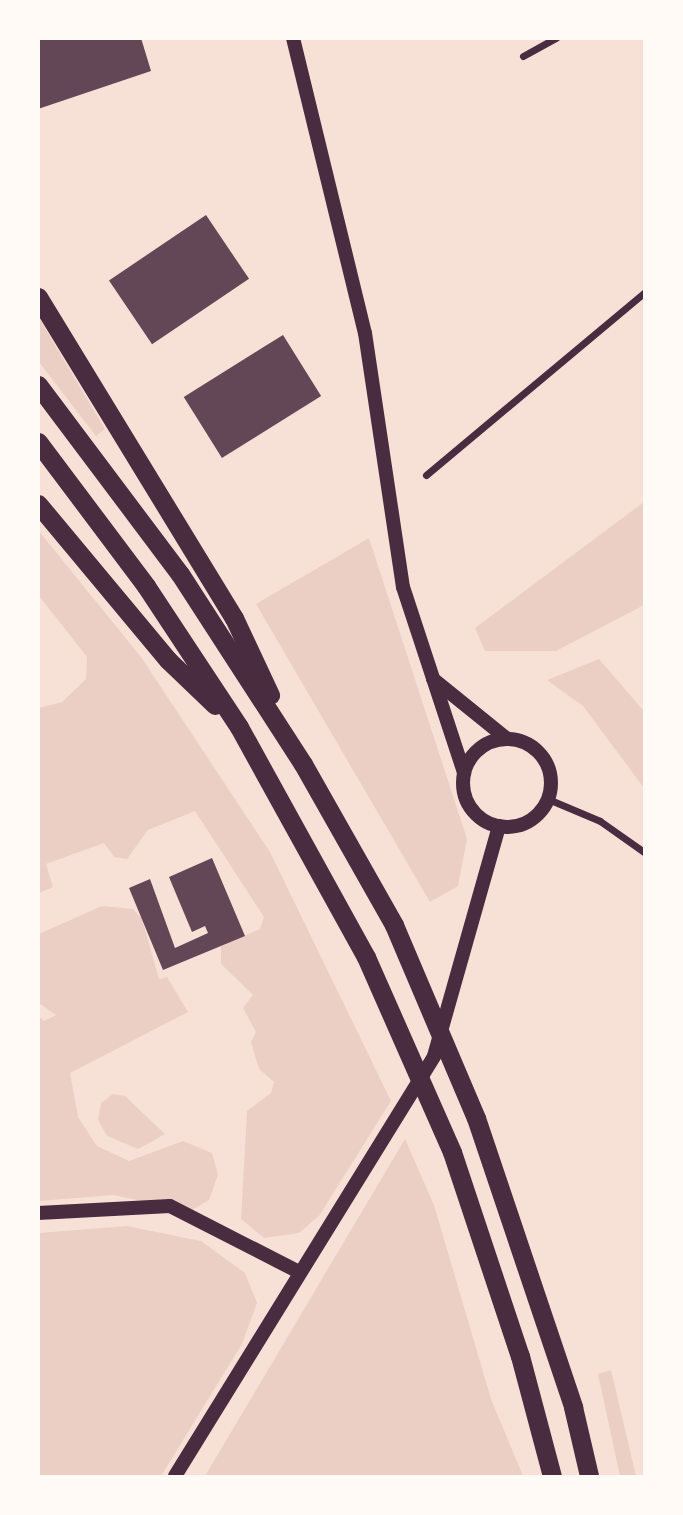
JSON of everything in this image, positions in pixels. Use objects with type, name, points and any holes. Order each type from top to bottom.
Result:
[{"type":"highway","points":[[38,297],[234,618],[303,764]]},
{"type":"highway","points":[[38,385],[180,574],[303,764],[394,925],[476,1118],[573,1407],[589,1476]]},
{"type":"highway","points":[[38,442],[146,586],[239,727],[366,957],[452,1152],[520,1356],[552,1476]]},
{"type":"highway","points":[[38,504],[168,660],[239,727]]},
{"type":"main road","points":[[293,38],[365,333],[403,587],[432,678],[464,773],[474,813],[499,826],[528,821],[548,799],[544,757],[506,738],[432,678]]},
{"type":"main road","points":[[464,773],[479,748],[506,738]]},
{"type":"main road","points":[[175,1476],[435,1056],[499,826]]},
{"type":"main road","points":[[38,1213],[170,1206],[299,1272]]},
{"type":"street","points":[[523,57],[556,38]]},
{"type":"street","points":[[426,475],[645,293]]},
{"type":"street","points":[[548,799],[600,821],[645,852]]},
{"type":"shaded area","points":[[39,318],[105,429],[96,436],[39,362]]},
{"type":"shaded area","points":[[644,502],[644,605],[556,651],[485,651],[475,628]]},
{"type":"shaded area","points":[[38,530],[141,657],[270,852],[391,1101],[319,1216],[299,1233],[264,1238],[241,1219],[247,1111],[271,1093],[274,1082],[259,1069],[251,1042],[256,1032],[243,1008],[253,995],[221,964],[221,946],[260,929],[264,917],[195,811],[148,830],[127,859],[114,857],[104,843],[46,864],[53,887],[39,893],[39,708],[62,702],[86,679],[87,657],[39,596]]},
{"type":"shaded area","points":[[369,538],[467,839],[458,886],[430,902],[256,604]]},
{"type":"shaded area","points":[[599,659],[644,711],[644,788],[583,706],[547,680]]},
{"type":"shaded area","points":[[102,906],[133,909],[142,919],[159,979],[167,977],[188,1012],[70,1073],[78,1117],[97,1146],[129,1161],[183,1141],[212,1153],[218,1175],[209,1200],[190,1211],[113,1195],[39,1201],[38,1016],[44,1021],[56,1015],[39,1003],[39,934]]},
{"type":"shaded area","points":[[113,1094],[125,1096],[165,1134],[138,1149],[107,1136],[98,1120],[101,1103]]},
{"type":"shaded area","points":[[405,1139],[434,1205],[491,1399],[523,1476],[205,1476]]},
{"type":"shaded area","points":[[127,1226],[201,1241],[245,1273],[257,1303],[242,1344],[161,1476],[39,1476],[39,1233]]},
{"type":"shaded area","points":[[611,1370],[636,1476],[620,1476],[598,1374]]},
{"type":"building","points":[[38,38],[141,38],[151,71],[38,109]]},
{"type":"building","points":[[206,215],[249,279],[152,344],[109,280]]},
{"type":"building","points":[[283,335],[321,396],[222,458],[184,397]]},
{"type":"building","points":[[212,858],[245,936],[163,970],[129,888],[150,879],[175,948],[208,933],[205,926],[192,932],[169,877]]}]
